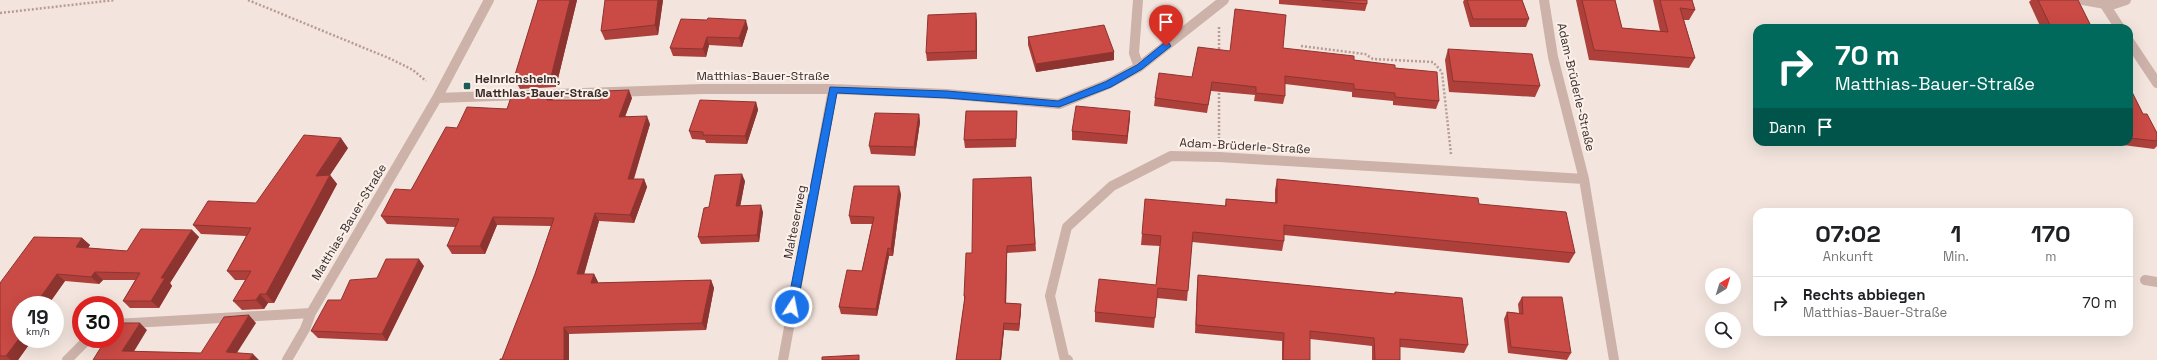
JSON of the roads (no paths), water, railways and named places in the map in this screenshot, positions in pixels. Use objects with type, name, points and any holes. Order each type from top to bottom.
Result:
[{"type":"street","name":"Matthias-Bauer-Straße","points":[[287,360],[305,329],[311,313],[437,98],[489,0]]},
{"type":"street","points":[[1138,0],[1134,53],[1140,67]]},
{"type":"street","name":"Adam-Brüderle-Straße","points":[[1544,0],[1553,56],[1584,179],[1614,360]]},
{"type":"street","points":[[2083,0],[2105,5],[2116,5],[2126,0]]},
{"type":"street","name":"Matthias-Bauer-Straße","points":[[437,98],[702,89],[833,89],[947,94],[1059,104],[1108,84],[1140,67],[1222,2]]},
{"type":"street","points":[[2105,5],[2117,24]]},
{"type":"street","points":[[2133,47],[2157,83]]},
{"type":"street","name":"Malteserweg","points":[[783,360],[833,89]]},
{"type":"street","name":"Adam-Brüderle-Straße","points":[[1068,360],[1064,357],[1050,296],[1067,227],[1112,186],[1171,156],[1219,157],[1584,179]]},
{"type":"street","points":[[2145,280],[2157,282]]},
{"type":"street","points":[[124,323],[311,313]]},
{"type":"street","points":[[67,360],[79,348]]},
{"type":"place","name":"Heinrichsheim, Matthias-Bauer-Straße","points":[[467,86]]}]
